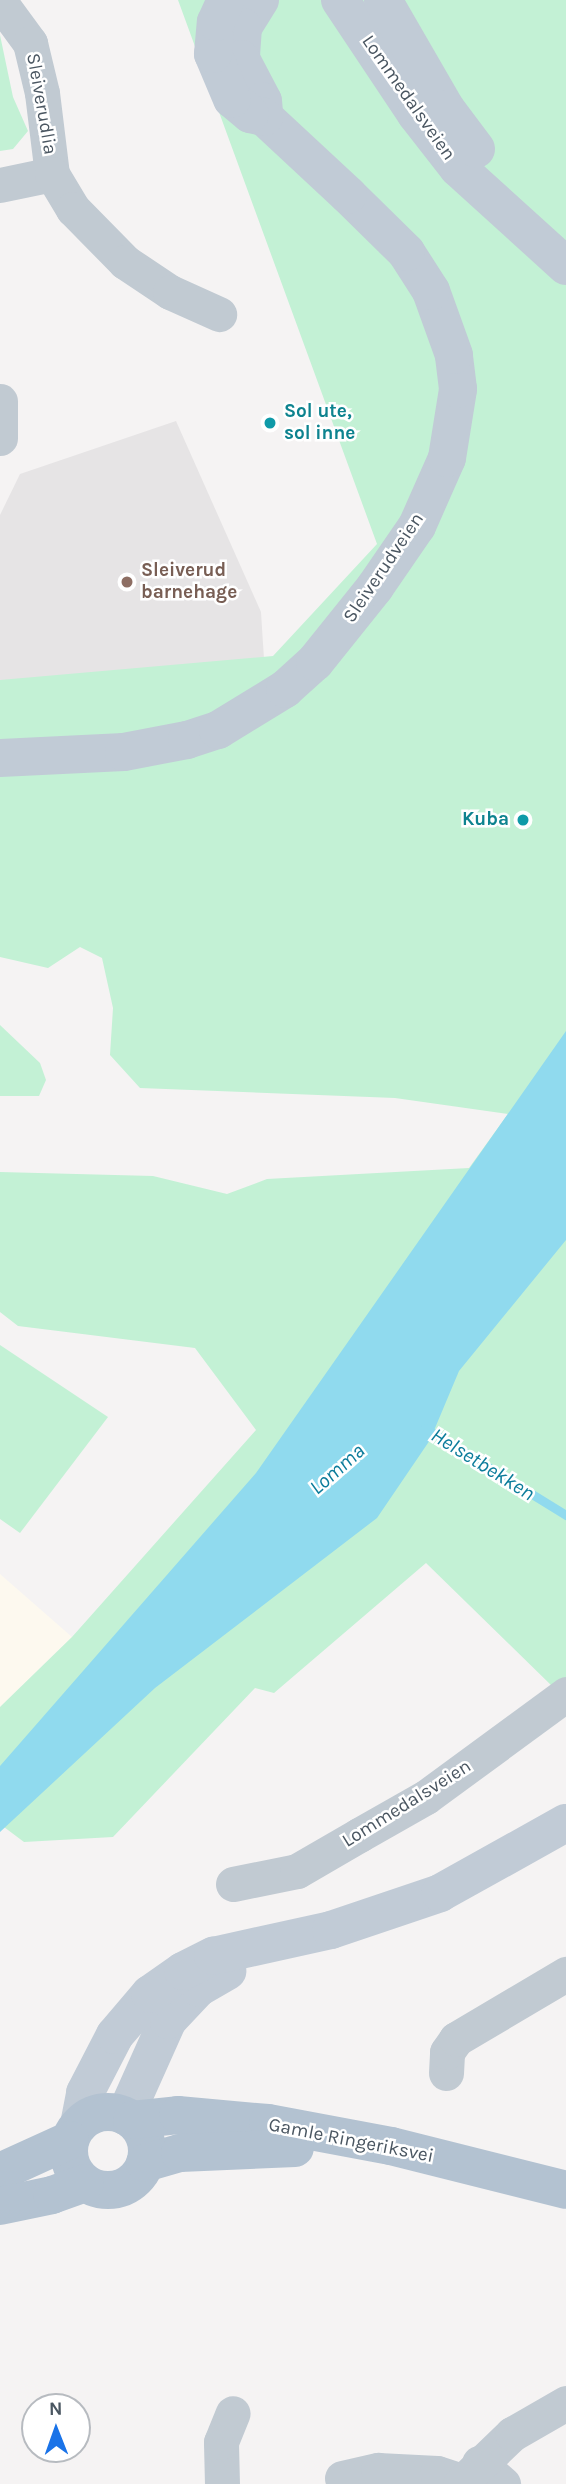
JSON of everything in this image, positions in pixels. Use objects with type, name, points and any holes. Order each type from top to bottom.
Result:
[{"type":"main road","name":"Sleiverudveien","points":[[0,758],[124,752],[187,740],[218,730],[285,689],[315,662],[375,587],[417,526],[447,458],[458,389],[454,355],[431,291],[406,251],[264,117],[241,108],[216,69],[212,38],[226,0]]},
{"type":"main road","name":"Sleiverudveien","points":[[260,0],[247,16],[241,52],[245,70],[264,101],[264,117]]},
{"type":"main road","name":"Lommedalsveien","points":[[341,0],[416,114],[458,168],[516,217],[566,266]]},
{"type":"main road","name":"Lommedalsveien","points":[[383,0],[401,37],[481,155],[516,217]]},
{"type":"main road","points":[[0,2172],[74,2133],[92,2115],[109,2112],[129,2118],[142,2132],[145,2163],[135,2179],[120,2188],[102,2190],[85,2183],[74,2171],[74,2133],[85,2093],[98,2065],[130,2014],[150,1994],[213,1956],[261,1948],[378,1917],[440,1893],[566,1823]]},
{"type":"main road","points":[[129,2118],[168,2020],[198,1988],[261,1948]]},
{"type":"main road","name":"Gamle Ringeriksvei","points":[[129,2118],[178,2115],[268,2123],[391,2146],[566,2190]]},
{"type":"main road","name":"Gamle Ringeriksvei","points":[[145,2163],[180,2153],[261,2147],[323,2151],[466,2181],[566,2212]]},
{"type":"main road","points":[[0,2206],[52,2195],[85,2183]]},
{"type":"street","name":"Sleiverudlia","points":[[0,2],[30,43],[42,93],[52,174]]},
{"type":"street","points":[[0,185],[52,174],[73,209],[125,262],[170,292],[219,314]]},
{"type":"street","points":[[0,401],[0,438]]},
{"type":"street","name":"Lommedalsveien","points":[[233,1884],[297,1871],[426,1797],[566,1694]]},
{"type":"street","points":[[446,2073],[447,2052],[456,2039],[566,1974]]},
{"type":"street","points":[[342,2478],[378,2470],[476,2478],[512,2434],[566,2403]]},
{"type":"street","points":[[222,2484],[221,2442],[233,2413]]},
{"type":"shaded area","points":[[176,421],[261,612],[265,675],[0,738],[0,515],[20,474]]},
{"type":"shaded area","points":[[0,1574],[72,1637],[0,1707]]},
{"type":"green space","points":[[178,0],[566,0],[566,1679],[554,1688],[426,1563],[274,1693],[255,1688],[113,1837],[24,1842],[0,1824],[0,1707],[72,1637],[256,1430],[195,1348],[18,1326],[0,1312],[0,1172],[153,1176],[227,1194],[267,1179],[469,1168],[508,1114],[395,1098],[140,1088],[110,1055],[113,1008],[102,958],[80,947],[48,968],[0,957],[0,680],[273,656],[377,544]]},
{"type":"green space","points":[[0,35],[13,97],[28,131],[13,149],[0,151]]},
{"type":"green space","points":[[0,1025],[40,1063],[46,1080],[39,1096],[0,1096]]},
{"type":"green space","points":[[0,1345],[108,1417],[20,1533],[0,1519]]},
{"type":"water","name":"Lomma","points":[[566,1031],[566,1240],[459,1371],[430,1440],[377,1518],[155,1688],[0,1832],[0,1766],[256,1473]]},
{"type":"waterway","name":"Helsetbekken","points":[[425,1428],[566,1515]]},
{"type":"place","name":"Sol ute, sol inne","points":[[270,423]]},
{"type":"place","name":"Sleiverud barnehage","points":[[127,582]]},
{"type":"place","name":"Kuba","points":[[523,820]]}]
